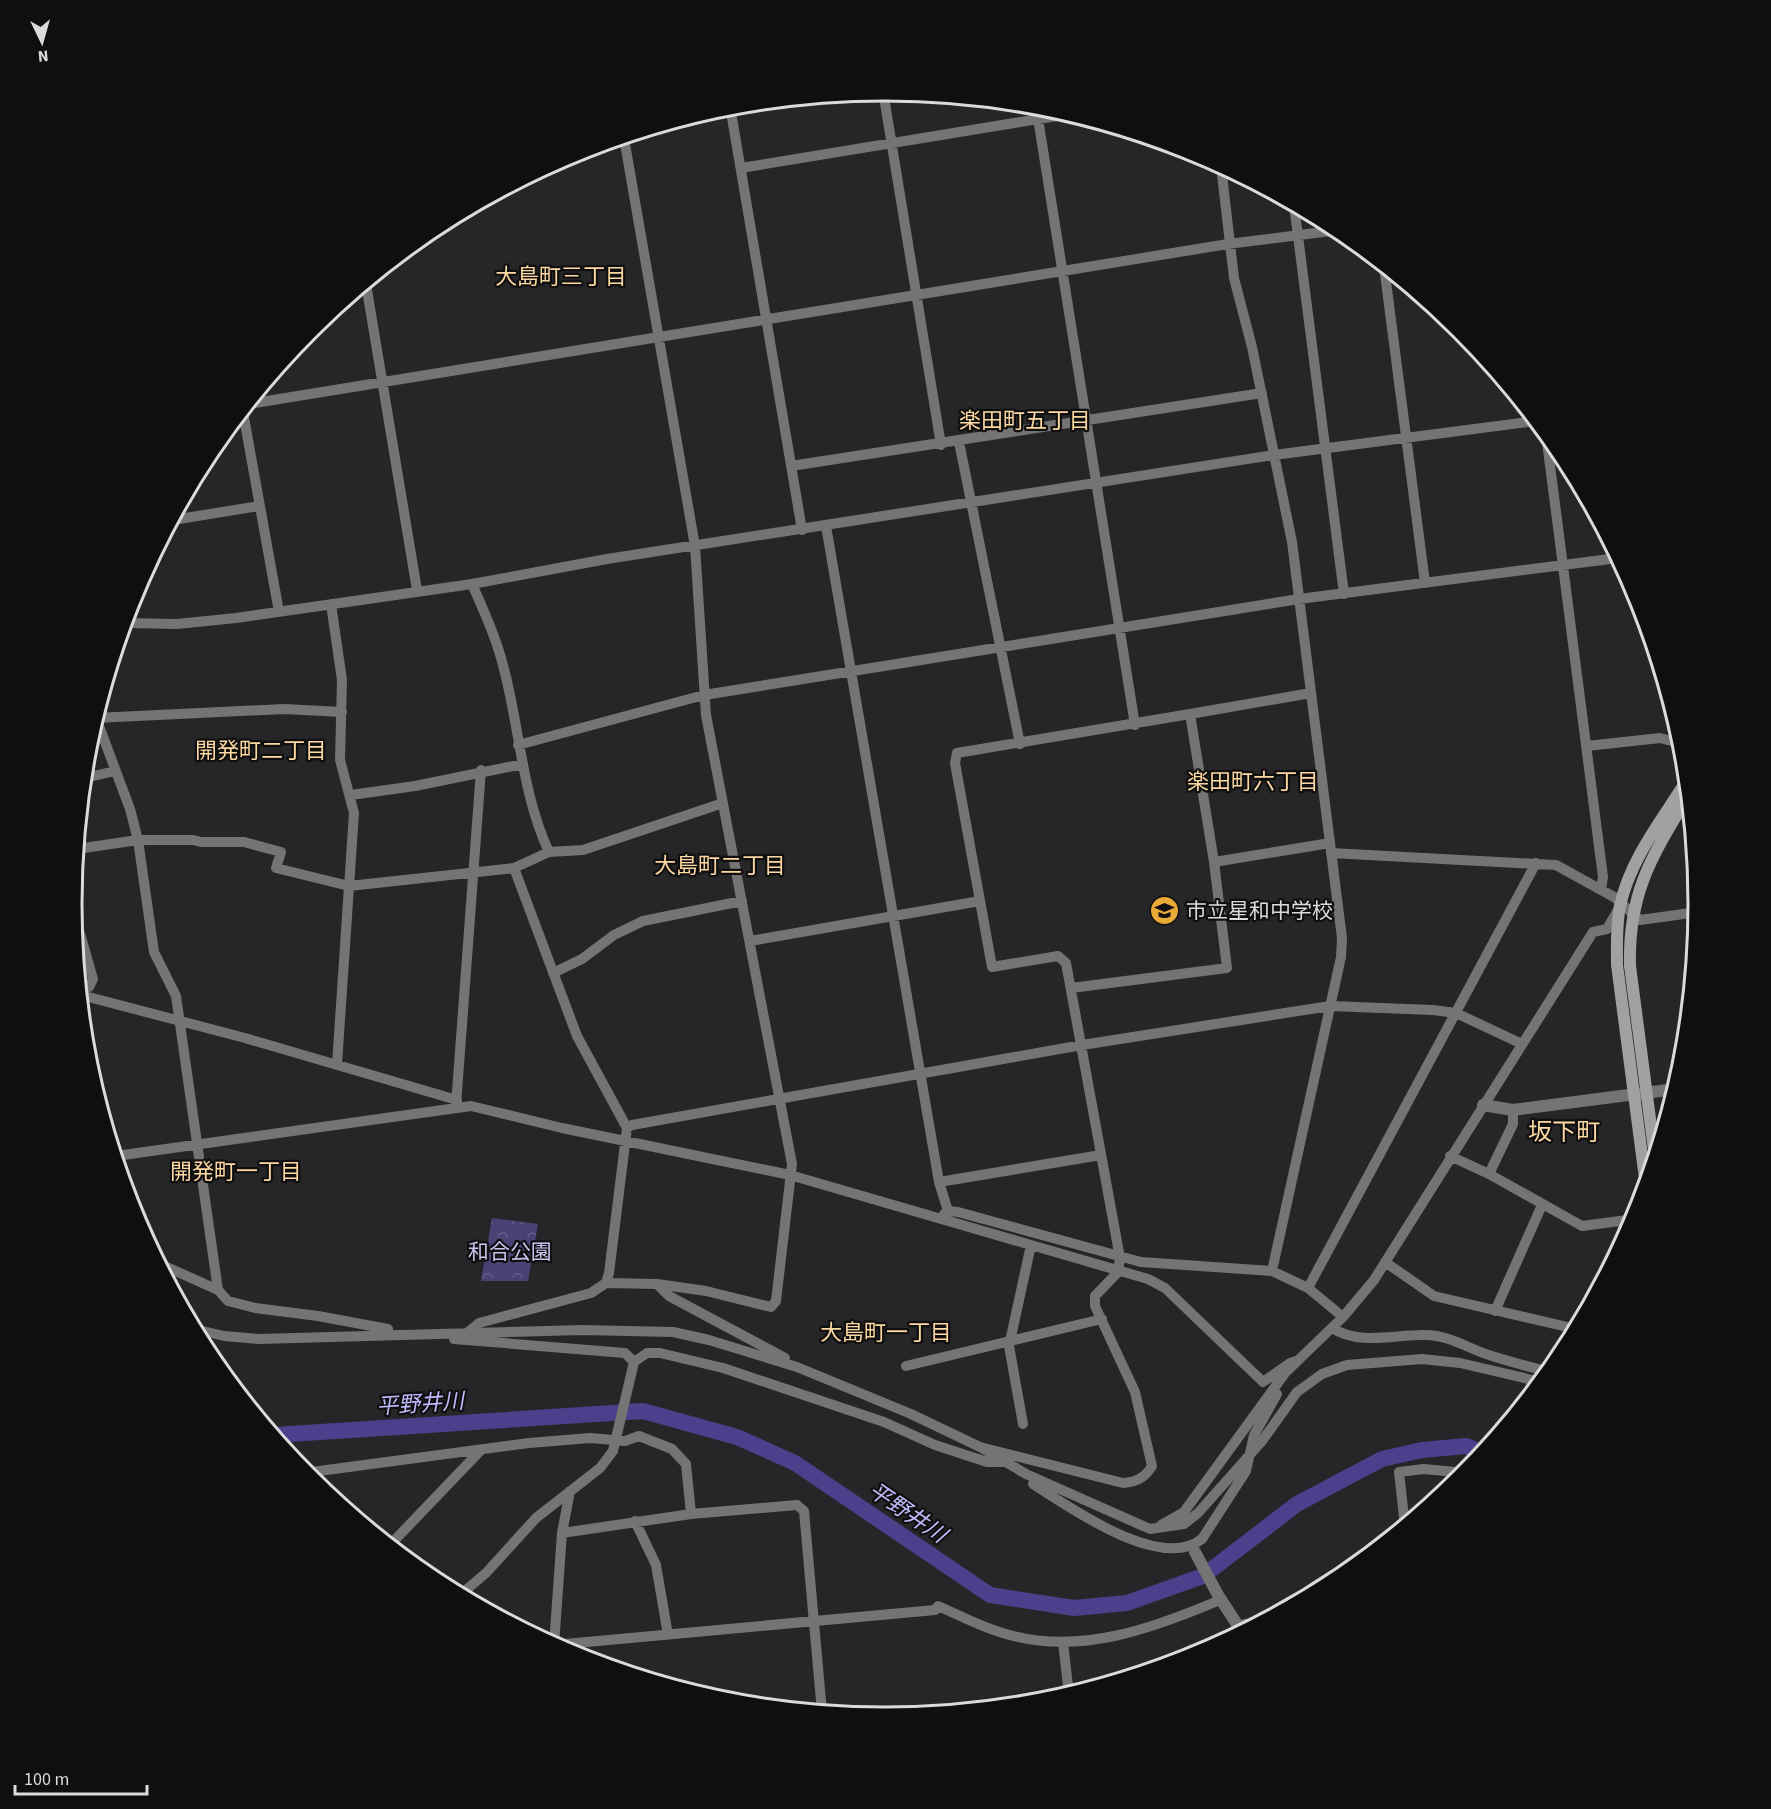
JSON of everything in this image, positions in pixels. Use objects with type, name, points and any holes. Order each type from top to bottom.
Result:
[{"type":"main road","points":[[1644,1169],[1617,965],[1620,905],[1644,846],[1680,790]]},
{"type":"main road","points":[[1653,1140],[1630,966],[1632,914],[1637,893],[1655,851],[1682,805]]},
{"type":"street","points":[[885,101],[914,296],[941,445]]},
{"type":"street","points":[[732,117],[802,530]]},
{"type":"street","points":[[741,168],[1045,118]]},
{"type":"street","points":[[1038,119],[1135,725]]},
{"type":"street","points":[[468,1332],[479,1323],[591,1293],[606,1283],[657,1284],[706,1291],[771,1306],[776,1301],[792,1164],[704,695],[695,546],[625,145]]},
{"type":"street","points":[[1222,176],[1228,244],[1262,393],[1292,542],[1342,938],[1341,957],[1272,1271]]},
{"type":"street","points":[[1295,214],[1344,594]]},
{"type":"street","points":[[260,402],[383,380],[1228,244],[1324,232]]},
{"type":"street","points":[[1385,276],[1425,583]]},
{"type":"street","points":[[367,292],[417,590]]},
{"type":"street","points":[[791,466],[941,445],[1262,393]]},
{"type":"street","points":[[245,421],[279,612]]},
{"type":"street","points":[[134,623],[177,624],[279,612],[417,590],[472,584],[607,559],[1274,455],[1527,422]]},
{"type":"street","points":[[959,442],[1020,744]]},
{"type":"street","points":[[1548,451],[1603,878],[1601,890]]},
{"type":"street","points":[[182,519],[259,506]]},
{"type":"street","points":[[826,526],[944,1214]]},
{"type":"street","points":[[518,745],[704,695],[1299,599],[1610,559]]},
{"type":"street","points":[[472,584],[505,670],[518,745],[539,832],[549,852]]},
{"type":"street","points":[[331,604],[342,680],[340,759],[354,813],[337,1064]]},
{"type":"street","points":[[980,1447],[1123,1483],[1133,1482],[1147,1474],[1152,1466],[1135,1392],[1095,1306],[1095,1296],[1118,1272],[1120,1258],[1066,963],[1058,956],[992,967],[955,763],[957,753],[1135,725],[1311,693]]},
{"type":"street","points":[[105,718],[284,709],[342,712]]},
{"type":"street","points":[[1071,988],[1227,968],[1214,862],[1190,714]]},
{"type":"street","points":[[101,733],[130,809],[138,840],[154,952],[174,989],[218,1290]]},
{"type":"street","points":[[1587,746],[1660,738],[1671,741]]},
{"type":"street","points":[[351,795],[415,786],[481,770],[523,764]]},
{"type":"street","points":[[456,1103],[481,770]]},
{"type":"street","points":[[93,775],[115,771]]},
{"type":"street","points":[[84,848],[138,840],[244,842],[281,852],[276,868],[349,886],[514,868],[549,852],[583,850],[723,802]]},
{"type":"street","points":[[1214,862],[1331,848],[1556,865],[1614,897],[1620,905],[1640,920],[1688,913]]},
{"type":"street","points":[[1308,1288],[1536,863]]},
{"type":"street","points":[[514,868],[577,1036],[627,1128],[606,1283]]},
{"type":"street","points":[[553,973],[582,960],[614,935],[638,924],[742,901]]},
{"type":"street","points":[[750,941],[980,901]]},
{"type":"street","points":[[1150,1529],[1184,1512],[1285,1373],[1332,1328],[1374,1280],[1593,932],[1607,929],[1620,905]]},
{"type":"street","points":[[84,945],[93,979],[89,987],[87,986]]},
{"type":"street","points":[[88,997],[337,1064],[456,1103],[562,1128],[790,1175],[1141,1263],[1272,1271],[1308,1288],[1342,1317]]},
{"type":"street","points":[[627,1128],[779,1098],[1082,1045],[1330,1006],[1456,1013],[1522,1044]]},
{"type":"street","points":[[1483,1105],[1514,1110],[1666,1090]]},
{"type":"street","points":[[123,1155],[456,1103]]},
{"type":"street","points":[[1489,1174],[1513,1124],[1514,1110]]},
{"type":"street","points":[[939,1182],[1101,1155]]},
{"type":"street","points":[[1450,1156],[1489,1174],[1582,1226],[1623,1221]]},
{"type":"street","points":[[1495,1311],[1542,1205]]},
{"type":"street","points":[[944,1214],[1031,1245],[1148,1279],[1165,1288],[1263,1382],[1296,1361]]},
{"type":"street","points":[[1023,1424],[1010,1341],[1031,1245]]},
{"type":"street","points":[[1385,1262],[1434,1296],[1568,1327]]},
{"type":"street","points":[[169,1268],[218,1290],[228,1301],[255,1308],[447,1338],[625,1353],[634,1362]]},
{"type":"street","points":[[657,1284],[669,1296],[783,1356],[797,1367]]},
{"type":"street","points":[[906,1366],[1102,1319]]},
{"type":"street","points":[[1332,1328],[1352,1336],[1381,1338],[1428,1335],[1540,1370]]},
{"type":"street","points":[[206,1332],[259,1339],[583,1330],[673,1332],[745,1349],[797,1367],[911,1413],[980,1447],[1026,1474],[1150,1529],[1184,1524],[1198,1513],[1262,1441],[1297,1392],[1322,1374],[1347,1365],[1422,1359],[1460,1363],[1532,1380]]},
{"type":"street","points":[[467,1589],[486,1573],[536,1518],[600,1468],[613,1451],[634,1362],[647,1353],[660,1353],[723,1368],[884,1422],[935,1445],[987,1462],[1002,1462]]},
{"type":"street","points":[[1026,1474],[1031,1482],[1117,1533],[1159,1548],[1194,1549],[1246,1471],[1254,1435],[1296,1361]]},
{"type":"street","points":[[317,1471],[579,1438],[618,1435],[625,1441],[639,1436],[672,1449],[686,1464],[691,1514]]},
{"type":"street","points":[[395,1540],[482,1449]]},
{"type":"street","points":[[1404,1517],[1400,1472],[1424,1468],[1453,1472]]},
{"type":"street","points":[[555,1636],[562,1533],[570,1491]]},
{"type":"street","points":[[562,1533],[691,1514],[797,1505],[804,1511],[821,1705]]},
{"type":"street","points":[[636,1521],[656,1564],[668,1635]]},
{"type":"street","points":[[1194,1549],[1219,1598],[1237,1627]]},
{"type":"street","points":[[572,1643],[935,1610],[938,1606],[1006,1634],[1025,1639],[1064,1642],[1142,1630],[1219,1598]]},
{"type":"street","points":[[1064,1642],[1068,1686]]},
{"type":"green space","name":"和合公園","points":[[492,1218],[538,1224],[528,1281],[481,1281]]},
{"type":"waterway","name":"平野井川","points":[[282,1434],[643,1411],[737,1437],[795,1463],[990,1595],[1074,1608],[1127,1603],[1203,1576],[1297,1504],[1382,1459],[1422,1450],[1466,1446],[1474,1449]]},
{"type":"place","name":"市立星和中学校","points":[[1165,911]]},
{"type":"district","name":"大島町三丁目","points":[[561,276]]},
{"type":"district","name":"楽田町五丁目","points":[[1025,420]]},
{"type":"district","name":"開発町二丁目","points":[[261,750]]},
{"type":"district","name":"楽田町六丁目","points":[[1253,781]]},
{"type":"district","name":"大島町二丁目","points":[[720,865]]},
{"type":"district","name":"坂下町","points":[[1564,1132]]},
{"type":"district","name":"開発町一丁目","points":[[236,1171]]},
{"type":"district","name":"大島町一丁目","points":[[886,1332]]}]
